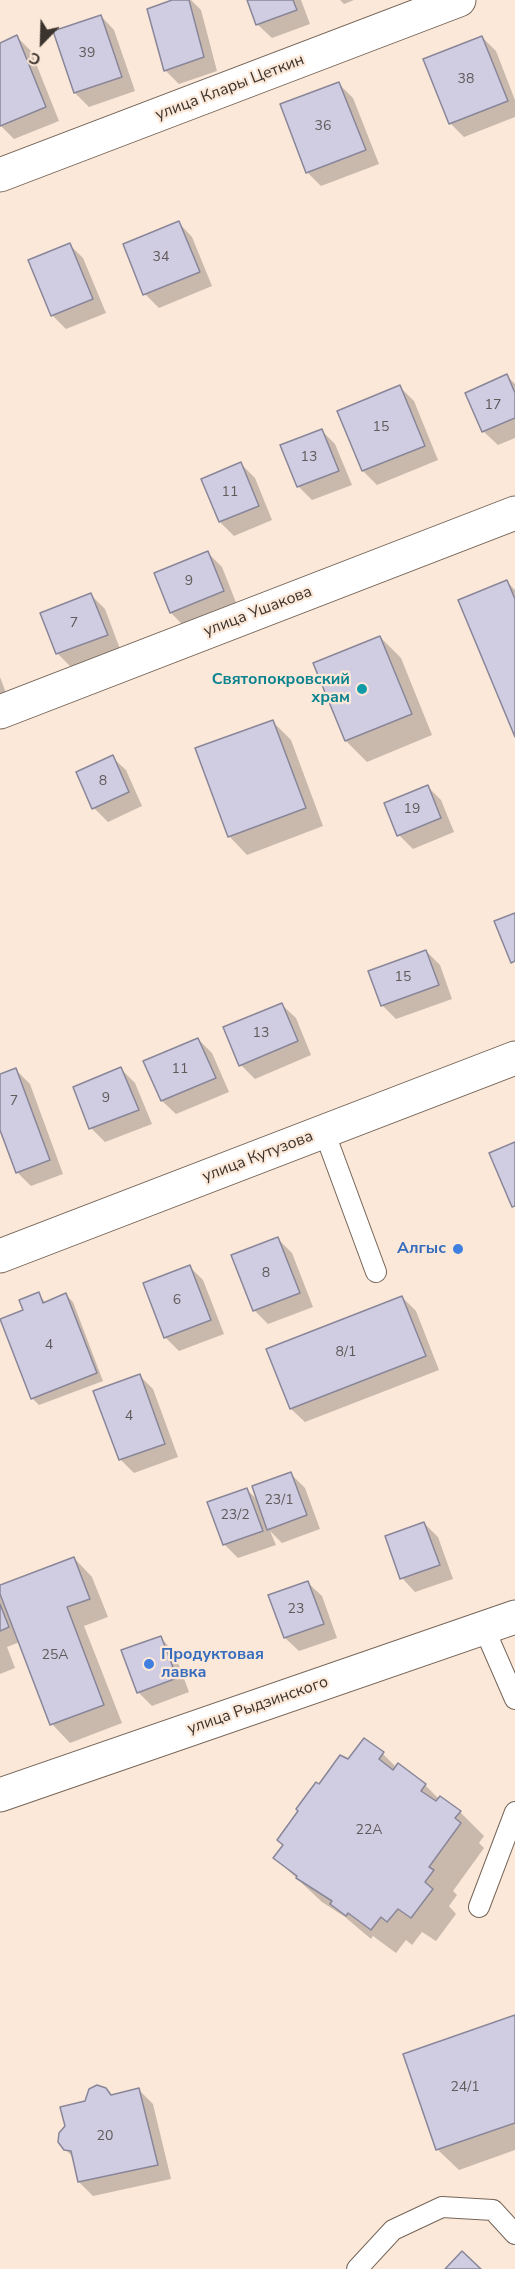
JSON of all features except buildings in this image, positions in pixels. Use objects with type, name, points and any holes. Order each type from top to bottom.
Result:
[{"type":"street","name":"улица Клары Цеткин","points":[[0,175],[459,0]]},
{"type":"street","name":"улица Ушакова","points":[[0,712],[515,513]]},
{"type":"street","name":"улица Кутузова","points":[[0,1256],[515,1058]]},
{"type":"street","name":"улица Рыдзинского","points":[[0,1795],[515,1617]]},
{"type":"lane","points":[[324,1131],[376,1272]]},
{"type":"lane","points":[[484,1628],[515,1699]]},
{"type":"lane","points":[[479,1907],[515,1812]]},
{"type":"lane","points":[[357,2269],[393,2230],[442,2207],[493,2210],[515,2234]]},
{"type":"place","name":"Святопокровский храм","points":[[362,689]]},
{"type":"place","name":"Алгыс","points":[[458,1249]]},
{"type":"place","name":"Продуктовая лавка","points":[[149,1664]]}]
